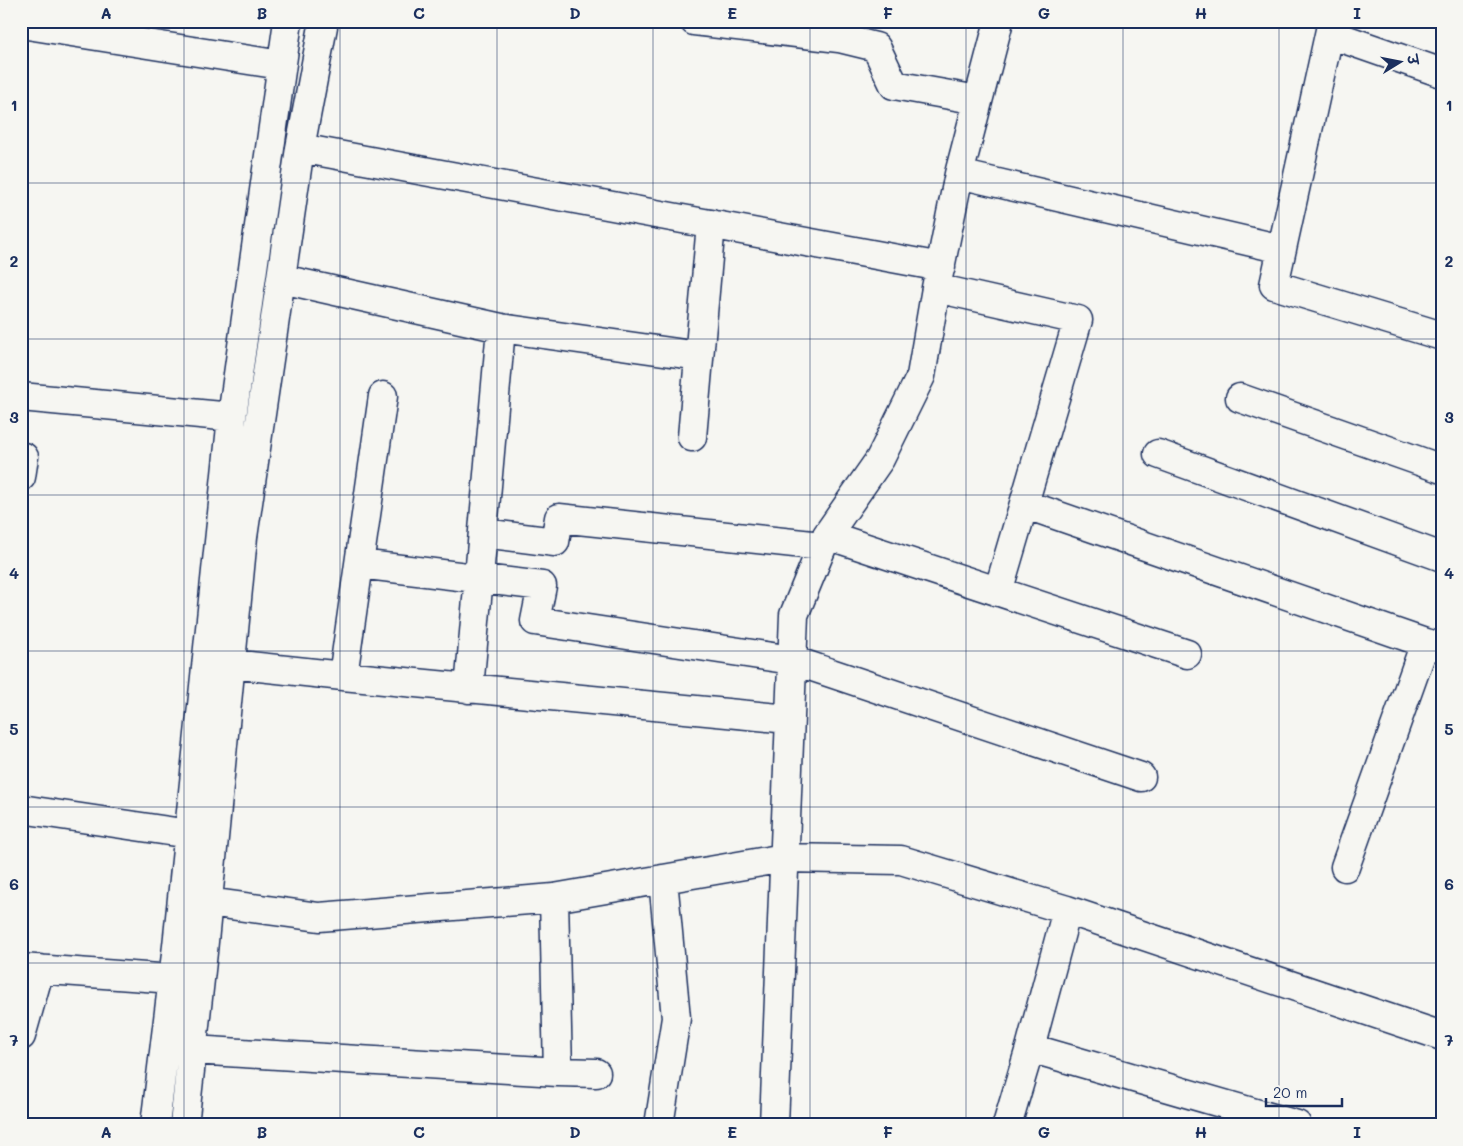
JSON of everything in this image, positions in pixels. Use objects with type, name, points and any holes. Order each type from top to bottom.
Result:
[{"type":"street","points":[[155,1125],[189,834],[232,417],[288,21]]},
{"type":"street","points":[[184,1125],[208,902],[243,537],[300,148],[324,21]]},
{"type":"street","points":[[694,21],[839,38],[876,47],[894,85],[978,100]]},
{"type":"street","points":[[774,1125],[794,615],[824,540],[880,459],[921,376],[938,277],[959,174],[999,21]]},
{"type":"street","points":[[21,24],[282,65]]},
{"type":"street","points":[[1442,73],[1331,28],[1274,285],[1442,336]]},
{"type":"street","points":[[300,148],[711,224],[938,277],[1078,320],[998,592]]},
{"type":"street","points":[[959,174],[1282,249]]},
{"type":"street","points":[[692,437],[711,224]]},
{"type":"street","points":[[282,279],[501,328],[699,356]]},
{"type":"street","points":[[469,689],[501,328]]},
{"type":"street","points":[[343,676],[383,396]]},
{"type":"street","points":[[21,397],[232,417]]},
{"type":"street","points":[[1240,398],[1442,469]]},
{"type":"street","points":[[1158,454],[1442,557]]},
{"type":"street","points":[[1024,504],[1433,645],[1345,867]]},
{"type":"street","points":[[483,533],[555,542],[559,518],[824,540],[998,592],[1187,654]]},
{"type":"street","points":[[359,564],[542,586],[535,621],[792,660],[1140,777]]},
{"type":"street","points":[[231,664],[469,689],[789,719]]},
{"type":"street","points":[[21,809],[189,834]]},
{"type":"street","points":[[208,902],[319,917],[554,898],[784,858],[901,860],[1067,910],[1442,1036]]},
{"type":"street","points":[[659,1125],[676,1018],[663,879]]},
{"type":"street","points":[[554,898],[558,1072]]},
{"type":"street","points":[[1007,1125],[1067,910]]},
{"type":"street","points":[[21,1036],[30,968],[173,979]]},
{"type":"street","points":[[1030,1048],[1297,1125]]},
{"type":"street","points":[[193,1050],[596,1073]]}]
